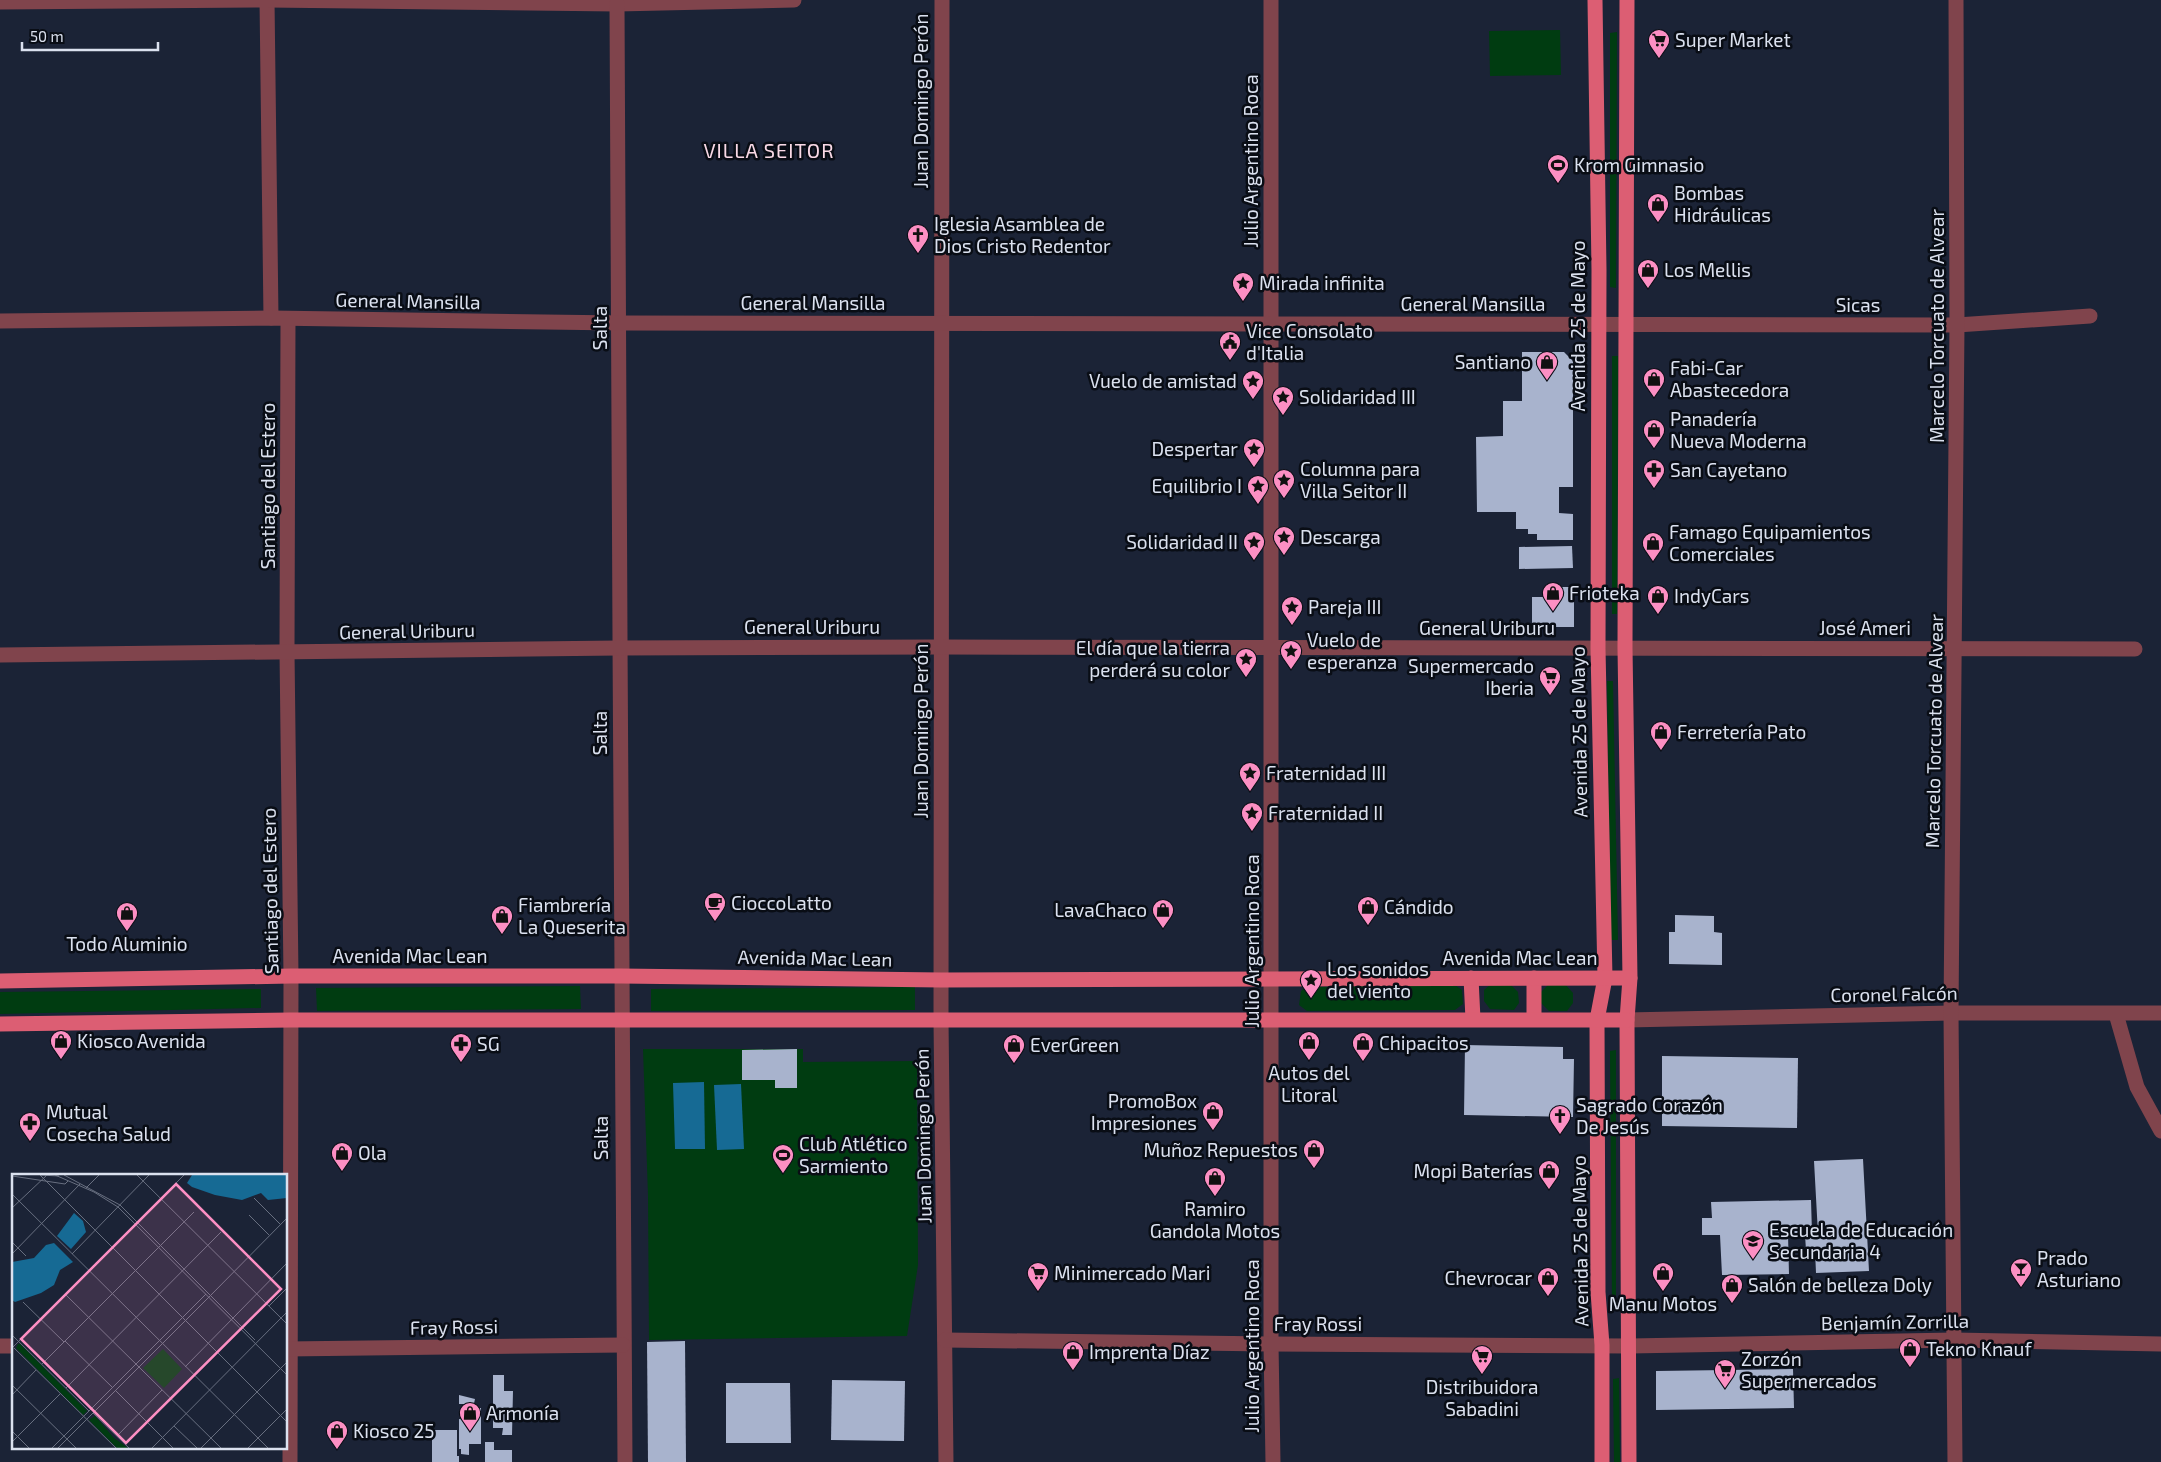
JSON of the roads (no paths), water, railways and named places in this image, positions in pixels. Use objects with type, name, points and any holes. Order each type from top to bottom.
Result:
[{"type":"main road","name":"Avenida 25 de Mayo","points":[[1595,0],[1599,270],[1598,648],[1605,978],[1597,1020],[1598,1292],[1602,1345],[1602,1462]]},
{"type":"main road","points":[[1627,0],[1625,648],[1630,978],[1627,1020],[1630,1346],[1629,1462]]},
{"type":"main road","name":"Avenida Mac Lean","points":[[0,981],[291,976],[621,976],[941,980],[1630,978]]},
{"type":"main road","points":[[1471,978],[1473,1019]]},
{"type":"main road","points":[[1534,978],[1534,1019]]},
{"type":"main road","points":[[0,1024],[290,1020],[1627,1020]]},
{"type":"street","points":[[0,2],[267,0],[617,4],[794,0]]},
{"type":"street","points":[[267,0],[272,318]]},
{"type":"street","name":"Juan Domingo Perón","points":[[942,0],[941,980],[946,1462]]},
{"type":"street","name":"Julio Argentino Roca","points":[[1271,0],[1271,1344],[1273,1462]]},
{"type":"street","name":"Marcelo Torcuato de Alvear","points":[[1955,1462],[1951,1012],[1956,648],[1956,0]]},
{"type":"street","name":"Salta","points":[[617,4],[620,323],[620,1020],[625,1462]]},
{"type":"street","name":"Sicas","points":[[1626,324],[1957,325],[2090,316]]},
{"type":"street","name":"General Mansilla","points":[[0,321],[272,318],[620,323],[1626,324]]},
{"type":"street","name":"Santiago del Estero","points":[[288,319],[287,652],[291,976],[288,1349],[290,1462]]},
{"type":"street","name":"General Uriburu","points":[[0,655],[619,648],[1625,648]]},
{"type":"street","name":"José Ameri","points":[[1625,648],[2135,649]]},
{"type":"street","name":"Coronel Falcón","points":[[1627,1020],[1951,1012],[2161,1013]]},
{"type":"street","points":[[2116,1014],[2137,1087],[2161,1131]]},
{"type":"street","name":"Fray Rossi","points":[[945,1340],[1630,1346]]},
{"type":"street","name":"Benjamín Zorrilla","points":[[1630,1346],[1954,1340],[2161,1344]]},
{"type":"street","name":"Fray Rossi","points":[[288,1349],[623,1345]]},
{"type":"water","points":[[704,1082],[705,1149],[675,1149],[673,1083]]},
{"type":"water","points":[[741,1084],[744,1149],[717,1150],[714,1085]]},
{"type":"place","name":"Super Market","points":[[1659,59]]},
{"type":"place","name":"Krom Gimnasio","points":[[1558,184]]},
{"type":"place","name":"Bombas Hidráulicas","points":[[1658,223]]},
{"type":"place","name":"Iglesia Asamblea de Dios Cristo Redentor","points":[[918,254]]},
{"type":"place","name":"Los Mellis","points":[[1648,289]]},
{"type":"place","name":"Mirada infinita","points":[[1243,302]]},
{"type":"place","name":"Vice Consolato d'Italia","points":[[1230,361]]},
{"type":"place","name":"Santiano","points":[[1547,381]]},
{"type":"place","name":"Fabi-Car Abastecedora","points":[[1654,398]]},
{"type":"place","name":"Vuelo de amistad","points":[[1253,400]]},
{"type":"place","name":"Solidaridad III","points":[[1283,416]]},
{"type":"place","name":"Panadería Nueva Moderna","points":[[1654,449]]},
{"type":"place","name":"Despertar","points":[[1254,468]]},
{"type":"place","name":"San Cayetano","points":[[1654,489]]},
{"type":"place","name":"Columna para Villa Seitor II","points":[[1284,499]]},
{"type":"place","name":"Equilibrio I","points":[[1258,505]]},
{"type":"place","name":"Descarga","points":[[1284,556]]},
{"type":"place","name":"Solidaridad II","points":[[1254,561]]},
{"type":"place","name":"Famago Equipamientos Comerciales","points":[[1653,562]]},
{"type":"place","name":"Frioteka","points":[[1553,612]]},
{"type":"place","name":"IndyCars","points":[[1658,615]]},
{"type":"place","name":"Pareja III","points":[[1292,626]]},
{"type":"place","name":"Vuelo de esperanza","points":[[1291,670]]},
{"type":"place","name":"El día que la tierra perderá su color","points":[[1246,678]]},
{"type":"place","name":"Supermercado Iberia","points":[[1550,696]]},
{"type":"place","name":"Ferretería Pato","points":[[1661,751]]},
{"type":"place","name":"Fraternidad III","points":[[1250,792]]},
{"type":"place","name":"Fraternidad II","points":[[1252,832]]},
{"type":"place","name":"CioccoLatto","points":[[715,922]]},
{"type":"place","name":"Cándido","points":[[1368,926]]},
{"type":"place","name":"LavaChaco","points":[[1163,929]]},
{"type":"place","name":"Todo Aluminio","points":[[127,932]]},
{"type":"place","name":"Fiambrería La Queserita","points":[[502,935]]},
{"type":"place","name":"Los sonidos del viento","points":[[1311,999]]},
{"type":"place","name":"Kiosco Avenida","points":[[61,1060]]},
{"type":"place","name":"Autos del Litoral","points":[[1309,1061]]},
{"type":"place","name":"Chipacitos","points":[[1363,1062]]},
{"type":"place","name":"SG","points":[[461,1063]]},
{"type":"place","name":"EverGreen","points":[[1014,1064]]},
{"type":"place","name":"PromoBox Impresiones","points":[[1213,1131]]},
{"type":"place","name":"Sagrado Corazón De Jesús","points":[[1560,1135]]},
{"type":"place","name":"Mutual Cosecha Salud","points":[[30,1142]]},
{"type":"place","name":"Muñoz Repuestos","points":[[1314,1169]]},
{"type":"place","name":"Ola","points":[[342,1172]]},
{"type":"place","name":"Club Atlético Sarmiento","points":[[783,1174]]},
{"type":"place","name":"Mopi Baterías","points":[[1549,1190]]},
{"type":"place","name":"Ramiro Gandola Motos","points":[[1215,1197]]},
{"type":"place","name":"Escuela de Educación Secundaria 4","points":[[1753,1260]]},
{"type":"place","name":"Prado Asturiano","points":[[2021,1288]]},
{"type":"place","name":"Minimercado Mari","points":[[1038,1292]]},
{"type":"place","name":"Manu Motos","points":[[1663,1292]]},
{"type":"place","name":"Chevrocar","points":[[1548,1297]]},
{"type":"place","name":"Salón de belleza Doly","points":[[1732,1304]]},
{"type":"place","name":"Tekno Knauf","points":[[1910,1368]]},
{"type":"place","name":"Imprenta Díaz","points":[[1073,1371]]},
{"type":"place","name":"Distribuidora Sabadini","points":[[1482,1375]]},
{"type":"place","name":"Zorzón Supermercados","points":[[1725,1389]]},
{"type":"place","name":"Armonía","points":[[470,1432]]},
{"type":"place","name":"Kiosco 25","points":[[337,1450]]},
{"type":"district","name":"VILLA SEITOR","points":[[769,151]]}]
